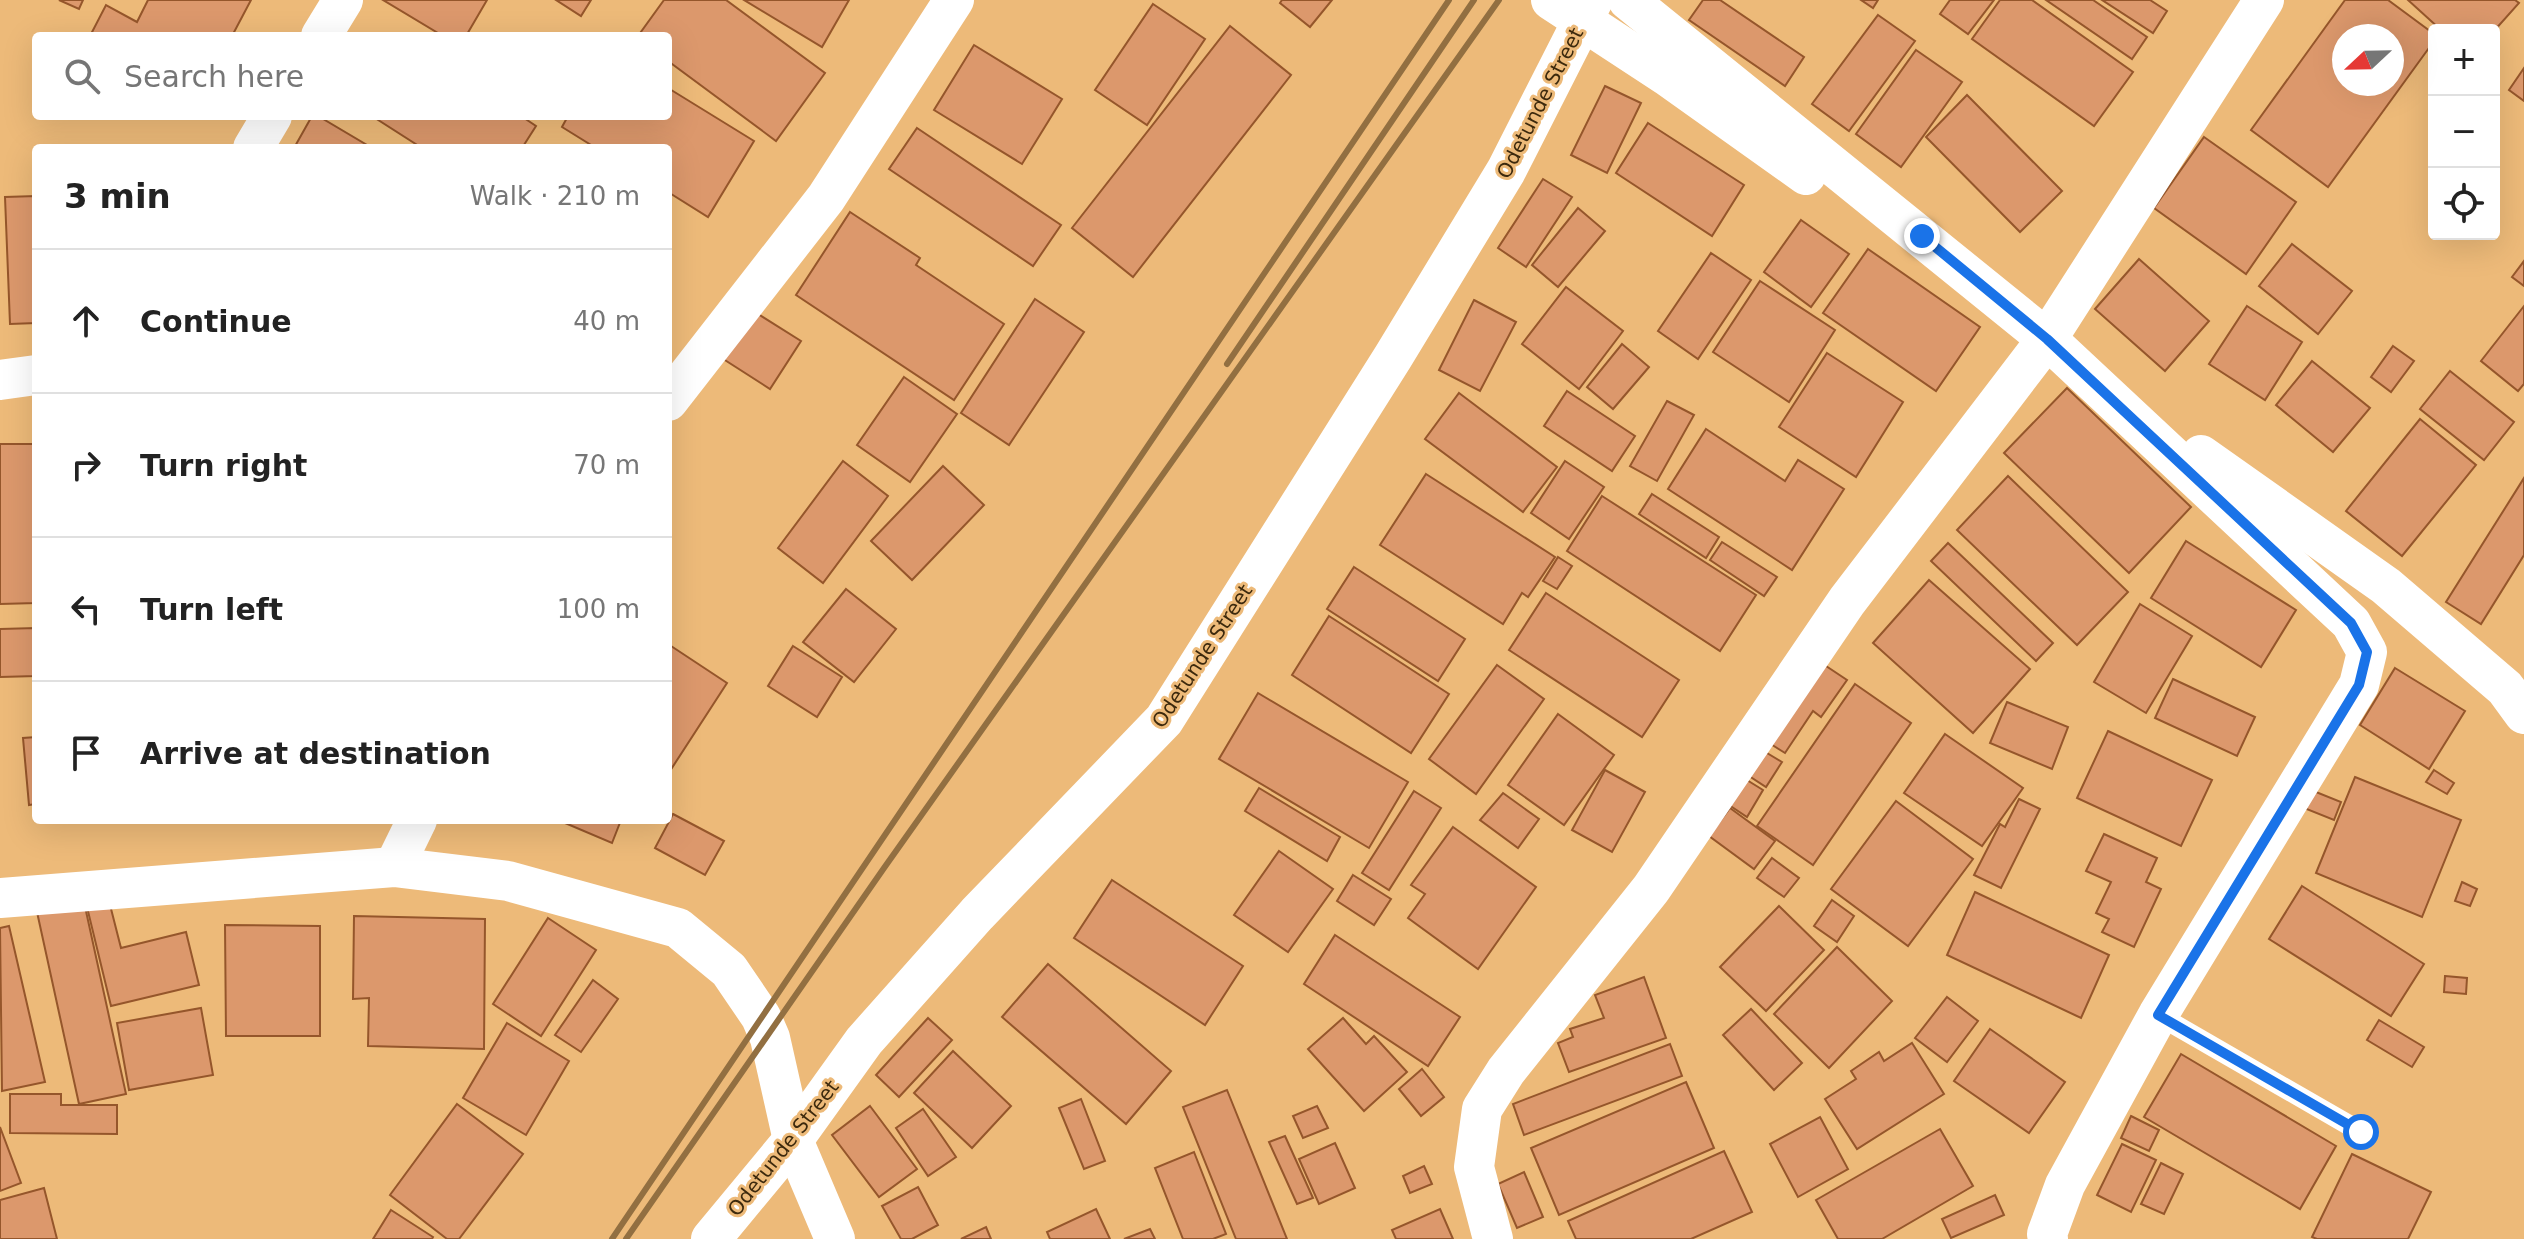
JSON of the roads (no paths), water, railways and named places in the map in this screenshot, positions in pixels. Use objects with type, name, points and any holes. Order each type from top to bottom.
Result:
[{"type":"street","points":[[323,32],[343,0]]},
{"type":"street","points":[[672,389],[826,198],[954,0]]},
{"type":"street","points":[[1551,0],[1680,85],[2386,586],[2505,688],[2524,714]]},
{"type":"street","name":"Odetunde Street","points":[[711,1239],[793,1140],[864,1041],[977,914],[1164,720],[1393,357],[1506,171],[1593,0]]},
{"type":"street","points":[[1628,0],[2047,339],[2351,623],[2367,652],[2359,685],[2158,1015],[2065,1185],[2047,1234],[2048,1239]]},
{"type":"street","points":[[1493,1239],[1474,1167],[1482,1109],[1506,1071],[1651,889],[1847,601],[2047,339],[2264,0]]},
{"type":"street","points":[[255,144],[270,120]]},
{"type":"street","points":[[0,380],[32,376]]},
{"type":"street","points":[[394,867],[415,824]]},
{"type":"street","points":[[0,898],[394,867],[508,881],[678,928],[729,970],[761,1017],[770,1038],[793,1140],[835,1239]]},
{"type":"lane","points":[[2158,1015],[2361,1132]]},
{"type":"railway","points":[[612,1239],[1449,0]]},
{"type":"railway","points":[[1227,364],[1474,0]]},
{"type":"railway","points":[[626,1239],[884,868],[1499,0]]}]
